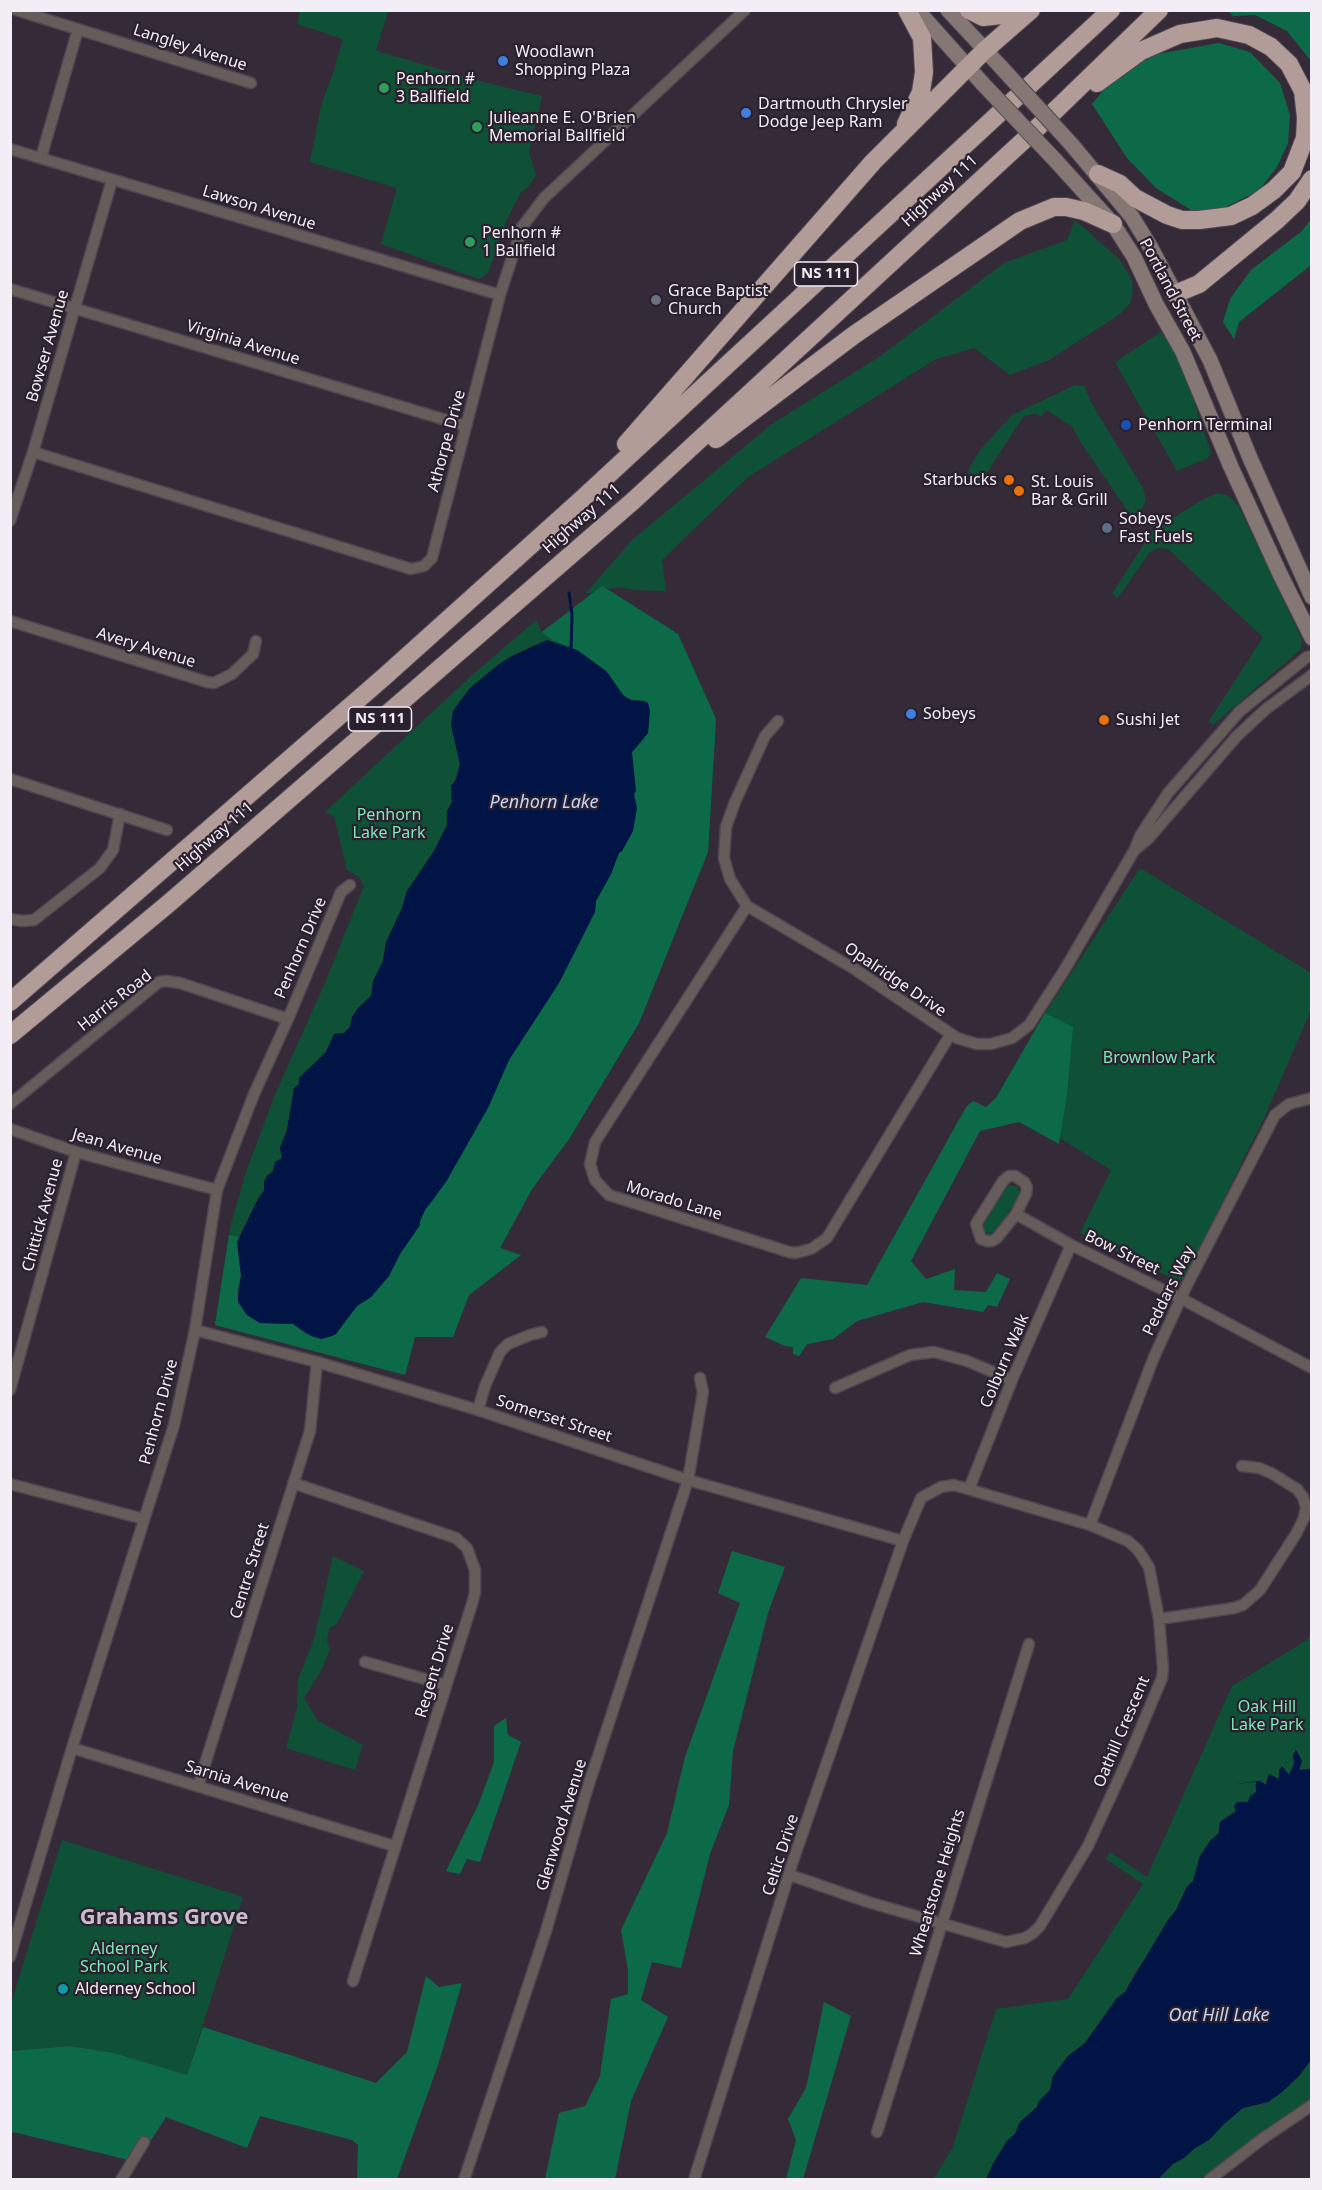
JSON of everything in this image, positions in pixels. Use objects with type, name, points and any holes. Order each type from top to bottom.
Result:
[{"type":"highway","points":[[901,136],[921,92],[924,72],[922,38],[907,10]]},
{"type":"highway","points":[[969,10],[983,17],[1001,15],[1014,10]]},
{"type":"highway","points":[[541,536],[663,404],[873,162],[984,51],[1031,10]]},
{"type":"highway","name":"Highway 111","points":[[10,1002],[384,677],[541,536],[1110,10]]},
{"type":"highway","name":"Highway 111","points":[[10,1035],[168,904],[633,501],[1036,129],[1160,10]]},
{"type":"highway","points":[[1036,129],[1141,51],[1180,34],[1217,28],[1249,35],[1271,47],[1289,64],[1303,91],[1306,118],[1305,138],[1293,172],[1252,206],[1231,216],[1199,220],[1167,215],[1135,198],[1120,184],[1098,174]]},
{"type":"highway","points":[[1175,294],[1199,284],[1277,220],[1297,201],[1311,178]]},
{"type":"highway","points":[[633,501],[854,335],[1020,221],[1054,207],[1066,207],[1084,211],[1113,224]]},
{"type":"main road","name":"Portland Street","points":[[917,10],[1113,224],[1134,256],[1156,304],[1183,352],[1231,467],[1311,638]]},
{"type":"main road","name":"Portland Street","points":[[948,10],[1098,174],[1132,217],[1151,248],[1210,360],[1311,597]]},
{"type":"main road","points":[[1156,304],[1175,294]]},
{"type":"street","name":"Langley Avenue","points":[[16,10],[251,83]]},
{"type":"street","name":"Athorpe Drive","points":[[33,452],[411,569],[424,566],[432,558],[500,296],[522,227],[533,210],[568,174],[745,10]]},
{"type":"street","points":[[40,158],[78,29]]},
{"type":"street","name":"Lawson Avenue","points":[[10,148],[500,296]]},
{"type":"street","name":"Bowser Avenue","points":[[10,521],[33,452],[112,180]]},
{"type":"street","name":"Virginia Avenue","points":[[10,289],[466,426]]},
{"type":"street","name":"Avery Avenue","points":[[10,621],[207,682],[214,682],[232,674],[253,654],[256,641]]},
{"type":"street","name":"Opalridge Drive","points":[[778,721],[765,736],[726,827],[724,858],[730,879],[747,906],[856,970],[950,1035],[970,1043],[991,1044],[1012,1038],[1029,1025],[1065,969],[1136,849],[1140,836],[1168,793],[1240,711],[1311,656]]},
{"type":"street","name":"Opalridge Drive","points":[[1136,849],[1148,839],[1237,736],[1266,709],[1311,675]]},
{"type":"street","points":[[10,779],[167,830]]},
{"type":"street","points":[[10,919],[27,921],[39,916],[100,868],[113,850],[120,814]]},
{"type":"street","name":"Penhorn Drive","points":[[10,1957],[72,1748],[174,1425],[195,1330],[217,1190],[254,1094],[341,892],[350,885]]},
{"type":"street","name":"Morado Lane","points":[[747,906],[595,1142],[590,1164],[599,1186],[609,1195],[789,1252],[795,1253],[811,1249],[827,1238],[950,1035]]},
{"type":"street","name":"Harris Road","points":[[10,1104],[159,982],[180,983],[288,1019]]},
{"type":"street","name":"Peddars Way","points":[[1090,1525],[1154,1357],[1180,1298],[1275,1115],[1289,1104],[1311,1098]]},
{"type":"street","name":"Jean Avenue","points":[[10,1129],[76,1152],[217,1190]]},
{"type":"street","name":"Chittick Avenue","points":[[10,1390],[76,1152]]},
{"type":"street","points":[[1009,1176],[1020,1178],[1027,1187],[1016,1214],[992,1241],[981,1239],[976,1224],[1003,1180],[1009,1176]]},
{"type":"street","name":"Bow Street","points":[[1016,1214],[1071,1245],[1180,1298],[1311,1368]]},
{"type":"street","name":"Colburn Walk","points":[[969,1489],[1012,1380],[1071,1245]]},
{"type":"street","name":"Somerset Street","points":[[195,1330],[317,1362],[478,1410],[688,1480],[903,1541]]},
{"type":"street","points":[[478,1410],[484,1386],[500,1352],[508,1344],[542,1332]]},
{"type":"street","points":[[835,1388],[910,1355],[927,1353],[949,1355],[1012,1380]]},
{"type":"street","name":"Centre Street","points":[[198,1786],[310,1431],[317,1362]]},
{"type":"street","name":"Glenwood Avenue","points":[[464,2180],[546,1931],[587,1790],[688,1480],[703,1392],[700,1378]]},
{"type":"street","points":[[1159,1618],[1244,1605],[1260,1590],[1296,1534],[1304,1518],[1306,1507],[1304,1497],[1271,1473],[1259,1468],[1242,1466]]},
{"type":"street","name":"Regent Drive","points":[[293,1483],[456,1538],[467,1548],[475,1570],[475,1593],[353,1982]]},
{"type":"street","points":[[10,1484],[144,1519]]},
{"type":"street","name":"Oathill Crescent","points":[[790,1875],[868,1902],[1006,1942],[1025,1938],[1040,1926],[1088,1846],[1160,1685],[1163,1668],[1159,1618],[1149,1567],[1145,1559],[1128,1541],[1090,1525],[954,1485],[941,1487],[921,1498],[903,1541]]},
{"type":"street","name":"Celtic Drive","points":[[694,2180],[790,1875],[903,1541]]},
{"type":"street","name":"Wheatstone Heights","points":[[877,2132],[1029,1644]]},
{"type":"street","points":[[365,1662],[446,1685]]},
{"type":"street","name":"Sarnia Avenue","points":[[72,1748],[394,1846]]},
{"type":"street","points":[[1209,2180],[1311,2104]]},
{"type":"street","points":[[121,2180],[144,2142]]},
{"type":"green space","points":[[300,11],[388,11],[376,51],[542,96],[529,152],[536,175],[528,187],[521,192],[507,219],[488,273],[479,279],[381,244],[397,188],[310,162],[321,106],[343,39],[297,24]]},
{"type":"green space","points":[[1229,11],[1311,11],[1311,61],[1287,31],[1255,15],[1233,16]]},
{"type":"green space","points":[[1219,43],[1250,52],[1280,83],[1290,115],[1288,143],[1277,167],[1259,190],[1226,207],[1204,212],[1191,210],[1156,188],[1127,158],[1092,104],[1130,59]]},
{"type":"green space","points":[[1311,219],[1311,265],[1239,322],[1234,339],[1223,322],[1230,299],[1251,270],[1302,231]]},
{"type":"green space","points":[[1075,220],[1119,259],[1132,280],[1133,291],[1130,303],[1120,314],[1049,360],[1010,375],[974,348],[936,359],[748,477],[662,560],[666,591],[634,590],[621,587],[608,589],[678,634],[716,719],[708,852],[639,1023],[569,1139],[532,1189],[500,1248],[521,1255],[469,1295],[453,1337],[415,1337],[405,1375],[215,1325],[231,1224],[246,1172],[274,1097],[325,983],[364,886],[359,877],[347,870],[334,816],[325,812],[470,677],[536,620],[542,632],[593,593],[586,593],[632,540],[772,424],[879,357],[1004,263],[1067,240]],"holes":[[[536,644],[239,1284],[239,1237],[264,1191],[267,1176],[273,1171],[275,1162],[282,1158],[280,1148],[287,1130],[294,1088],[299,1084],[302,1075],[326,1052],[337,1033],[344,1033],[350,1027],[352,1017],[371,996],[373,981],[383,961],[384,952],[407,891],[434,851],[447,825],[447,811],[452,802],[451,790],[460,764],[453,732],[452,713],[470,688],[488,673],[510,657]]]},
{"type":"green space","points":[[1161,332],[1173,349],[1190,383],[1211,453],[1208,458],[1177,471],[1115,362]]},
{"type":"green space","points":[[1075,385],[1084,386],[1092,404],[1143,488],[1146,499],[1143,508],[1134,520],[1081,443],[1072,426],[1046,410],[1041,417],[1035,413],[1023,417],[981,482],[976,483],[968,477],[969,468],[980,450],[1012,415]]},
{"type":"green space","points":[[1218,493],[1229,496],[1238,505],[1302,639],[1301,649],[1213,725],[1209,721],[1263,637],[1168,549],[1158,548],[1149,553],[1118,598],[1112,594],[1152,531],[1202,500]]},
{"type":"green space","name":"Penhorn Lake Park","points":[[602,586],[678,634],[716,719],[708,852],[639,1023],[569,1139],[532,1189],[500,1248],[521,1255],[469,1295],[453,1337],[415,1337],[405,1375],[215,1325],[229,1235],[239,1237],[237,1242],[241,1276],[238,1302],[247,1315],[256,1321],[269,1324],[293,1324],[306,1334],[326,1338],[332,1336],[357,1306],[371,1297],[389,1276],[400,1254],[416,1231],[425,1210],[433,1201],[487,1109],[509,1060],[559,983],[595,912],[596,901],[611,874],[619,853],[633,831],[636,808],[633,794],[632,752],[642,742],[648,731],[649,723],[644,701],[631,700],[624,696],[608,673],[589,658],[577,650],[552,640],[542,632]]},
{"type":"green space","name":"Brownlow Park","points":[[1140,868],[1311,973],[1311,1010],[1265,1116],[1185,1277],[1178,1281],[1080,1233],[1111,1170],[996,1098],[1045,1013]]},
{"type":"green space","points":[[1045,1013],[1073,1027],[1067,1094],[1059,1144],[1019,1122],[980,1131],[911,1261],[926,1279],[955,1269],[954,1290],[986,1292],[997,1273],[1010,1279],[997,1307],[988,1305],[983,1312],[923,1302],[857,1321],[833,1339],[807,1344],[799,1356],[793,1354],[793,1347],[765,1337],[801,1278],[867,1285],[966,1107],[973,1101],[986,1107],[996,1098]]},
{"type":"green space","points":[[1009,1185],[1017,1186],[1020,1193],[996,1232],[988,1234],[983,1230],[983,1226],[999,1197]]},
{"type":"green space","points":[[732,1551],[785,1567],[768,1613],[733,1751],[729,1805],[710,1854],[681,1968],[652,1962],[641,2000],[668,2017],[631,2101],[615,2179],[545,2179],[559,2113],[585,2106],[600,2076],[611,1999],[628,1994],[628,1970],[621,1930],[667,1833],[685,1757],[740,1603],[718,1593]]},
{"type":"green space","points":[[333,1556],[364,1571],[337,1624],[329,1628],[327,1641],[330,1649],[321,1671],[304,1698],[318,1721],[363,1745],[355,1770],[286,1748],[297,1708],[298,1679],[314,1639]]},
{"type":"green space","name":"Oak Hill Lake Park","points":[[1311,1633],[1311,1769],[1299,1770],[1300,1755],[1295,1750],[1295,1762],[1291,1773],[1280,1775],[1279,1779],[1267,1776],[1266,1785],[1262,1782],[1255,1784],[1256,1792],[1248,1802],[1240,1801],[1235,1812],[1222,1820],[1218,1828],[1219,1833],[1210,1841],[1200,1856],[1193,1881],[1186,1887],[1176,1910],[1135,1972],[1125,1992],[1117,1998],[1085,2043],[1068,2056],[1053,2076],[1050,2090],[1039,2101],[1037,2107],[1020,2122],[1015,2134],[1007,2141],[986,2179],[933,2180],[953,2147],[996,2009],[1068,1999],[1143,1884],[1106,1859],[1110,1852],[1147,1877],[1232,1686],[1307,1640]]},
{"type":"green space","points":[[506,1718],[508,1735],[521,1742],[480,1862],[467,1859],[460,1874],[446,1871],[479,1803],[494,1762],[494,1726]]},
{"type":"green space","name":"Alderney School Park","points":[[62,1840],[243,1897],[187,2075],[114,2053],[70,2046],[11,2051],[11,2003]]},
{"type":"green space","points":[[426,1976],[439,1987],[462,1983],[438,2065],[397,2179],[357,2179],[358,2145],[352,2140],[260,2116],[247,2148],[166,2117],[137,2162],[13,2132],[11,2134],[11,2051],[70,2046],[114,2053],[187,2075],[203,2027],[376,2083],[407,2052]]},
{"type":"green space","points":[[824,2002],[851,2016],[803,2179],[786,2179],[796,2140],[788,2119],[806,2088]]},
{"type":"green space","points":[[1311,2060],[1311,2099],[1200,2179],[1158,2180],[1173,2164],[1209,2140],[1243,2108],[1268,2102],[1282,2092],[1299,2076]]},
{"type":"water","name":"Penhorn Lake","points":[[547,640],[577,650],[606,671],[624,696],[631,700],[648,703],[650,711],[648,733],[632,752],[637,808],[633,831],[619,853],[611,874],[596,901],[595,912],[559,983],[509,1060],[489,1106],[446,1182],[425,1210],[420,1225],[400,1254],[389,1276],[371,1297],[357,1306],[332,1336],[321,1339],[311,1336],[293,1324],[260,1323],[247,1315],[238,1302],[241,1275],[237,1242],[264,1191],[267,1176],[273,1171],[275,1162],[282,1158],[280,1148],[287,1130],[294,1088],[299,1084],[299,1078],[326,1052],[334,1034],[344,1033],[350,1027],[352,1017],[358,1008],[371,996],[373,981],[383,961],[386,942],[402,908],[407,891],[434,851],[447,825],[447,811],[452,802],[451,786],[456,780],[460,764],[451,725],[453,711],[470,688],[498,665]]},
{"type":"water","name":"Oat Hill Lake","points":[[1296,1750],[1302,1761],[1299,1770],[1311,1769],[1311,2060],[1299,2076],[1282,2092],[1268,2102],[1243,2108],[1209,2140],[1173,2164],[1158,2179],[986,2179],[1007,2141],[1015,2134],[1020,2122],[1037,2107],[1039,2101],[1050,2090],[1053,2076],[1068,2056],[1085,2043],[1117,1998],[1125,1992],[1176,1910],[1187,1887],[1193,1881],[1200,1856],[1210,1841],[1219,1833],[1220,1822],[1236,1811],[1234,1806],[1237,1802],[1248,1802],[1250,1796],[1256,1792],[1256,1782],[1234,1784],[1260,1781],[1266,1785],[1269,1774],[1279,1779],[1279,1770],[1282,1766],[1289,1775],[1294,1764],[1293,1755]]},
{"type":"waterway","points":[[569,593],[572,614],[571,650]]},
{"type":"place","name":"Woodlawn Shopping Plaza","points":[[503,61]]},
{"type":"place","name":"Penhorn # 3 Ballfield","points":[[384,88]]},
{"type":"place","name":"Dartmouth Chrysler Dodge Jeep Ram","points":[[746,113]]},
{"type":"place","name":"Julieanne E. O'Brien Memorial Ballfield","points":[[477,127]]},
{"type":"place","name":"Penhorn # 1 Ballfield","points":[[470,242]]},
{"type":"place","name":"Grace Baptist Church","points":[[656,300]]},
{"type":"place","name":"Penhorn Terminal","points":[[1126,425]]},
{"type":"place","name":"Starbucks","points":[[1009,480]]},
{"type":"place","name":"St. Louis Bar & Grill","points":[[1019,491]]},
{"type":"place","name":"Sobeys Fast Fuels","points":[[1107,528]]},
{"type":"place","name":"Sobeys","points":[[911,714]]},
{"type":"place","name":"Sushi Jet","points":[[1104,720]]},
{"type":"place","name":"Alderney School","points":[[63,1989]]},
{"type":"district","name":"Grahams Grove","points":[[164,1918]]}]
